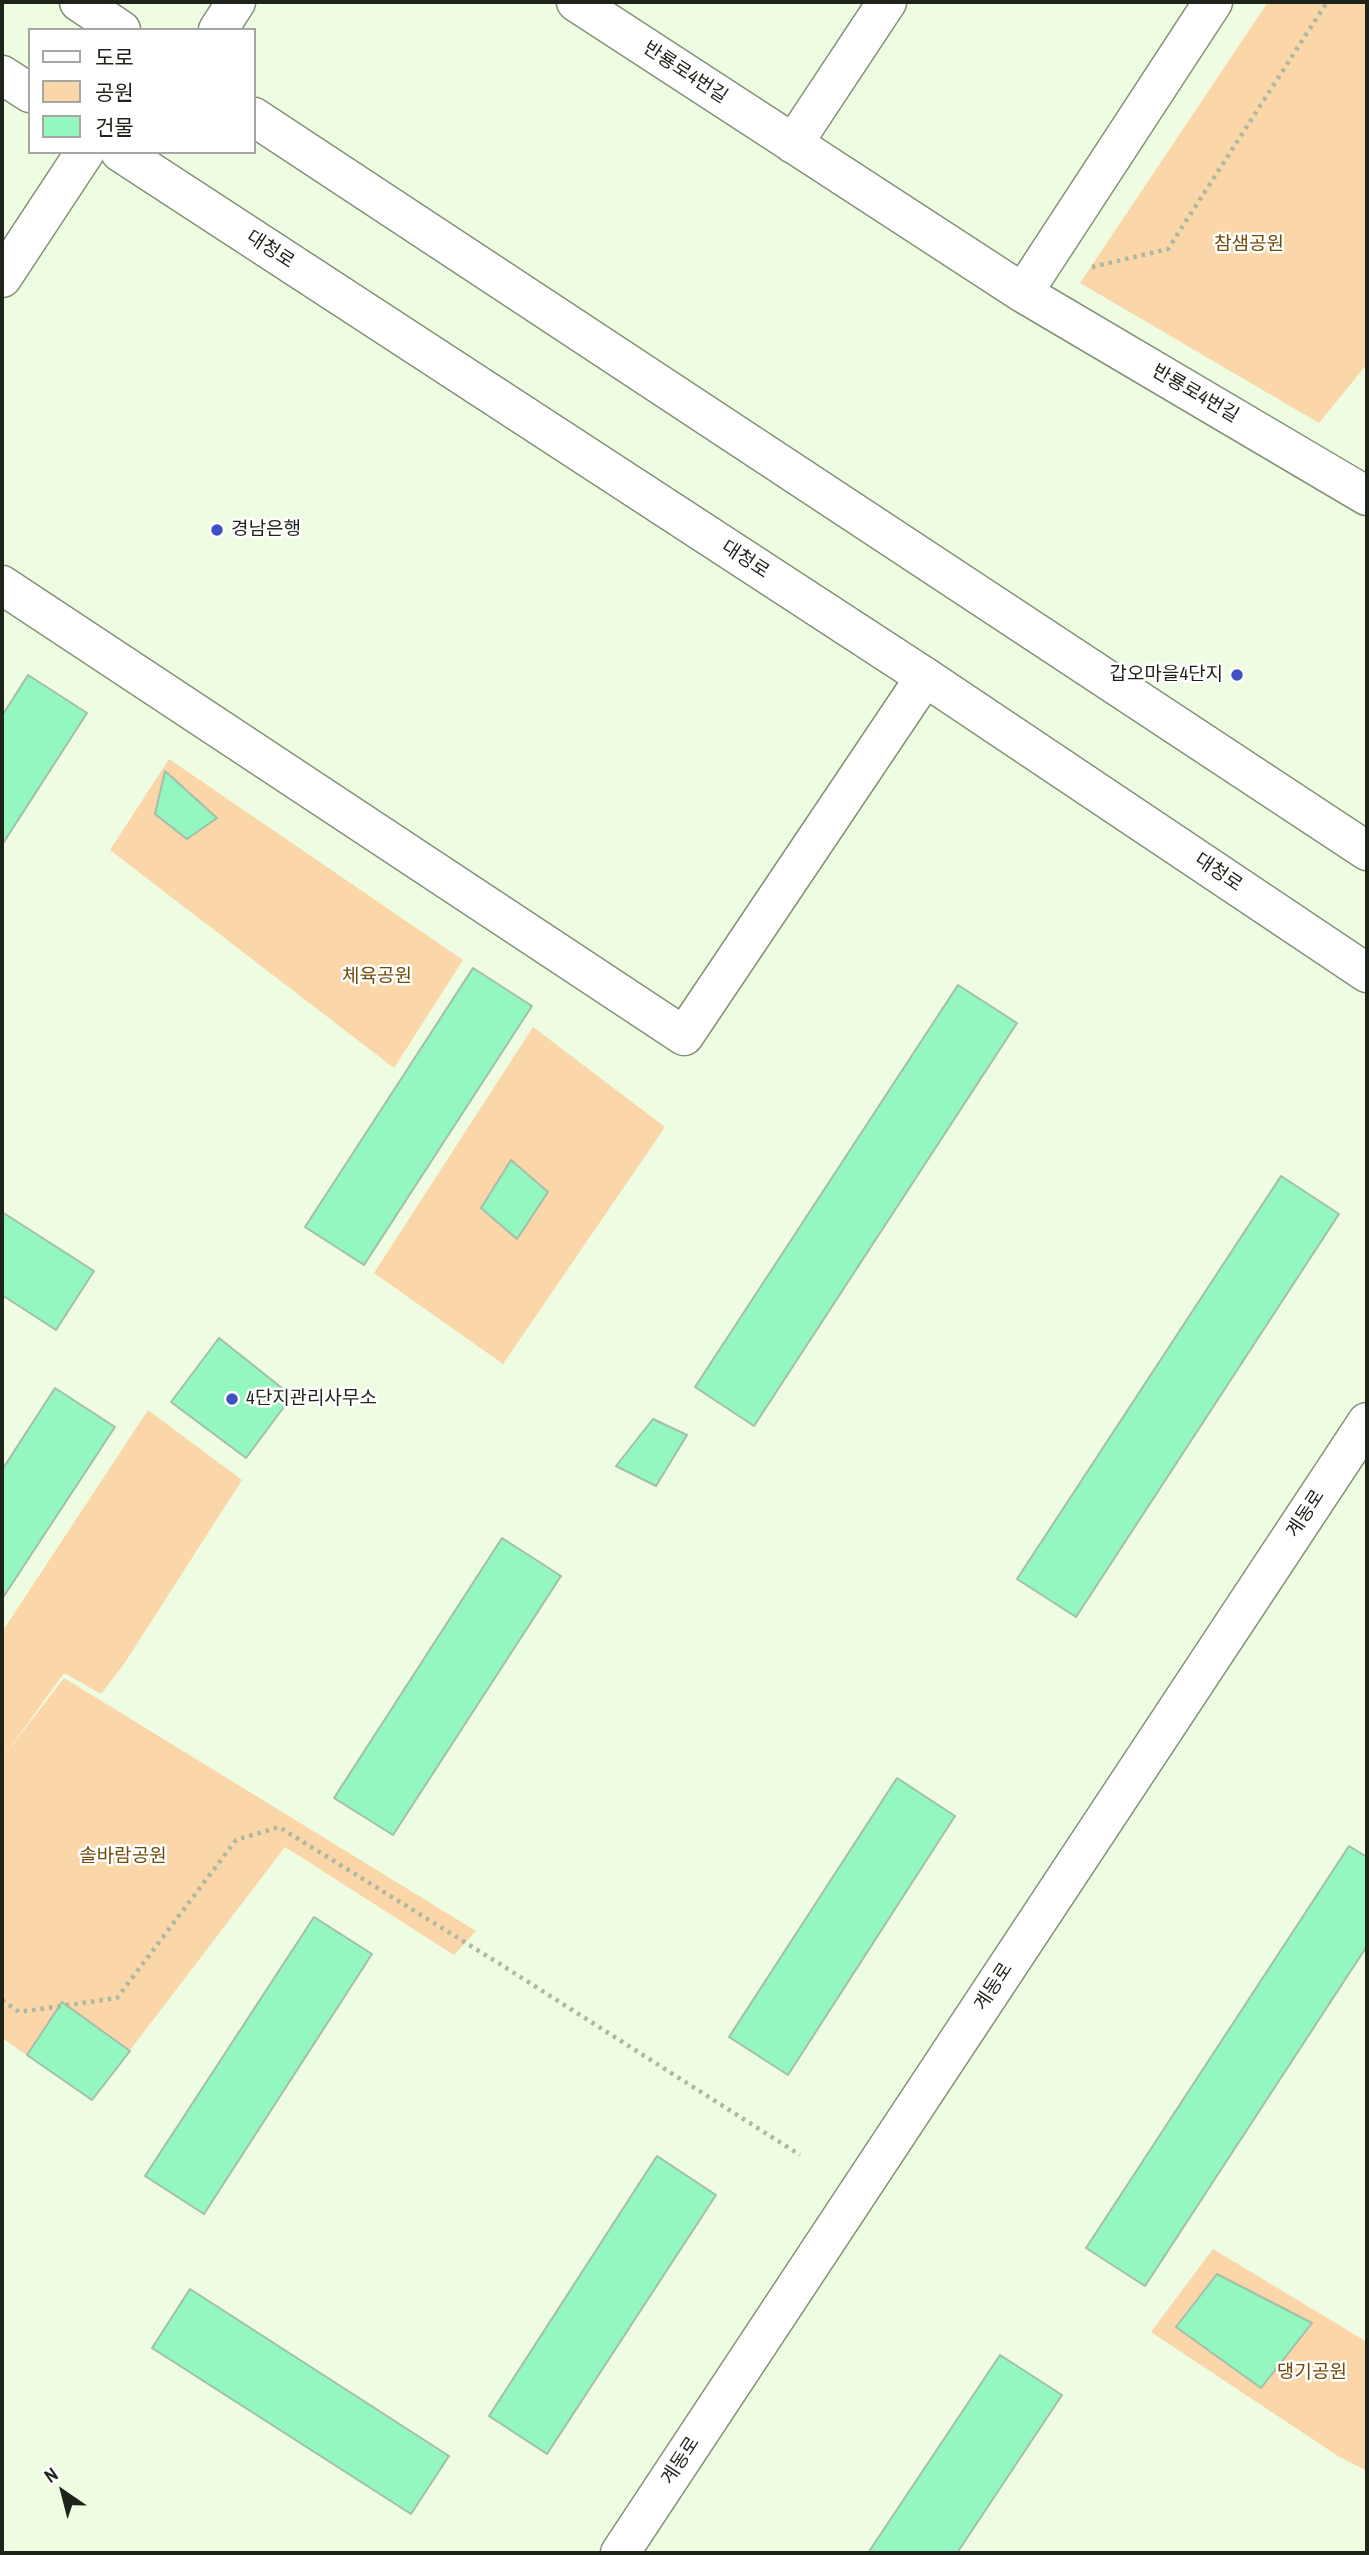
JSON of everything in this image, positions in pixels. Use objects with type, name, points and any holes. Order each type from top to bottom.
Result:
[{"type":"street","points":[[79,2],[118,21]]},
{"type":"street","points":[[219,28],[236,2]]},
{"type":"street","name":"반룡로4번길","points":[[576,2],[793,144],[1367,496]]},
{"type":"street","points":[[793,144],[887,2]]},
{"type":"street","points":[[1026,287],[1213,2]]},
{"type":"street","points":[[2,75],[28,92]]},
{"type":"street","points":[[256,118],[1367,851]]},
{"type":"street","points":[[2,278],[84,154]]},
{"type":"street","name":"대청로","points":[[123,154],[925,677],[1367,973]]},
{"type":"street","points":[[2,585],[684,1036],[925,677]]},
{"type":"street","name":"계동로","points":[[620,2553],[1367,1422]]},
{"type":"path","points":[[1026,287],[1168,249],[1327,2]]},
{"type":"path","points":[[2,2000],[19,2012],[117,1998],[236,1840],[279,1827],[800,2155]]},
{"type":"green space","name":"참샘공원","points":[[1268,2],[1367,2],[1367,364],[1319,423],[1080,283]]},
{"type":"green space","name":"체육공원","points":[[169,759],[463,960],[394,1068],[110,850]]},
{"type":"green space","points":[[533,1027],[665,1127],[503,1364],[374,1273]]},
{"type":"green space","name":"솔바람공원","points":[[148,1410],[242,1480],[124,1664],[101,1694],[64,1673],[4,1756],[64,1678],[476,1931],[454,1955],[285,1847],[92,2100],[2,2038],[2,1632]]},
{"type":"green space","name":"댕기공원","points":[[1213,2249],[1367,2342],[1367,2471],[1338,2456],[1151,2332]]},
{"type":"building","points":[[28,675],[87,713],[2,845],[2,716]]},
{"type":"building","points":[[165,771],[217,818],[187,839],[155,814]]},
{"type":"building","points":[[473,968],[532,1006],[364,1265],[305,1227]]},
{"type":"building","points":[[958,985],[1017,1023],[754,1426],[695,1387]]},
{"type":"building","points":[[511,1160],[548,1192],[517,1239],[481,1208]]},
{"type":"building","points":[[1281,1176],[1339,1214],[1076,1617],[1017,1579]]},
{"type":"building","points":[[2,1212],[94,1271],[56,1330],[2,1295]]},
{"type":"building","name":"4단지관리사무소","points":[[219,1338],[292,1396],[246,1458],[171,1402]]},
{"type":"building","points":[[55,1388],[115,1427],[2,1599],[2,1470]]},
{"type":"building","points":[[653,1419],[687,1435],[656,1486],[616,1466]]},
{"type":"building","points":[[502,1538],[561,1576],[393,1835],[334,1798]]},
{"type":"building","points":[[897,1778],[955,1816],[788,2075],[729,2037]]},
{"type":"building","points":[[1349,1846],[1367,1857],[1367,1946],[1145,2286],[1086,2248]]},
{"type":"building","points":[[314,1917],[372,1954],[204,2214],[145,2176]]},
{"type":"building","points":[[62,2002],[130,2051],[92,2100],[27,2055]]},
{"type":"building","points":[[657,2156],[716,2195],[547,2454],[489,2416]]},
{"type":"building","points":[[1217,2274],[1312,2323],[1261,2388],[1176,2327]]},
{"type":"building","points":[[190,2289],[449,2456],[411,2514],[152,2348]]},
{"type":"building","points":[[1000,2355],[1062,2395],[957,2553],[868,2553]]},
{"type":"place","name":"경남은행","points":[[217,530]]},
{"type":"place","name":"갑오마을4단지","points":[[1237,675]]},
{"type":"place","name":"4단지관리사무소","points":[[232,1399]]}]
